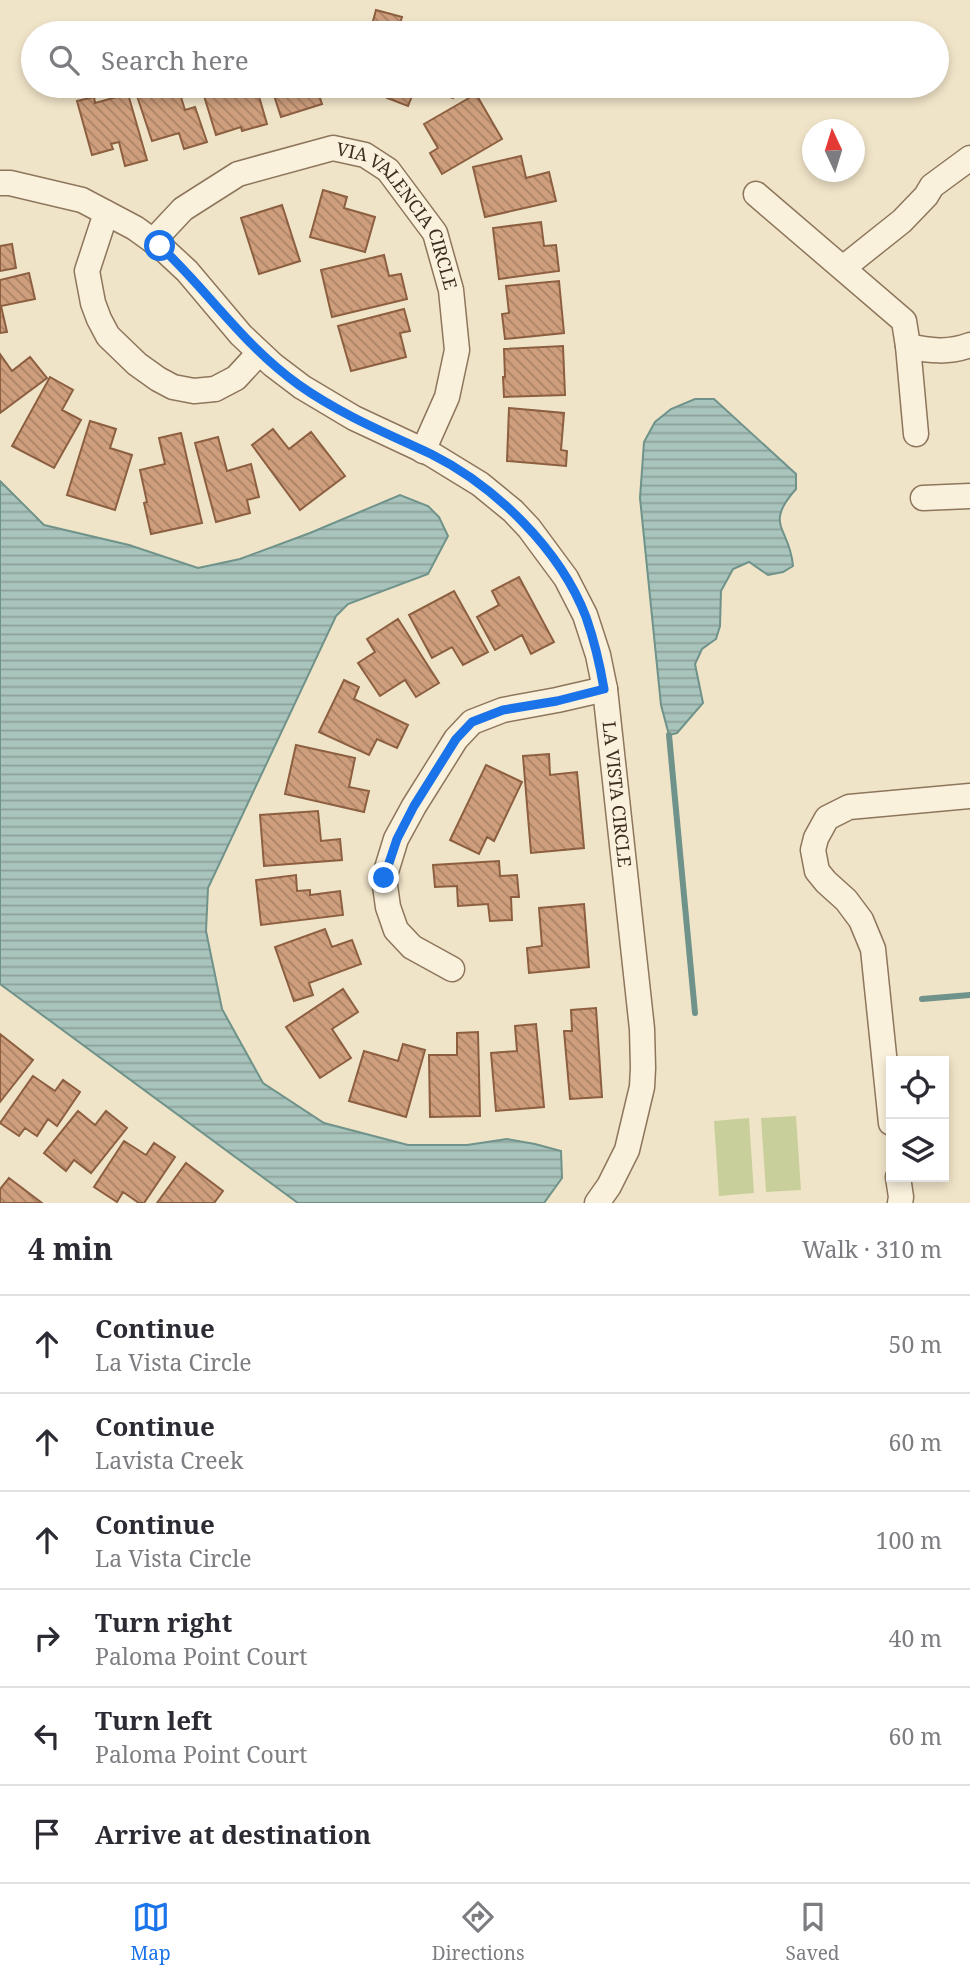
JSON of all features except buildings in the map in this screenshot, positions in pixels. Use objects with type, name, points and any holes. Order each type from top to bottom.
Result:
[{"type":"street","name":"VIA VALENCIA CIRCLE","points":[[153,241],[183,209],[238,174],[333,148],[365,155],[388,170],[435,233],[451,290],[457,350],[447,397],[423,451]]},
{"type":"street","points":[[843,268],[902,221],[932,186],[970,158]]},
{"type":"street","points":[[0,183],[82,200],[107,213],[135,228],[153,241],[187,271],[259,353],[236,378],[215,389],[194,391],[173,387],[137,364],[108,336],[93,303],[88,271],[107,213]]},
{"type":"street","points":[[756,194],[904,321],[916,434]]},
{"type":"street","points":[[908,346],[930,351],[949,351],[970,345]]},
{"type":"street","name":"LA VISTA CIRCLE","points":[[259,353],[302,387],[354,418],[423,451],[480,484],[529,528],[566,578],[585,615],[598,655],[604,689],[642,1028],[643,1068],[642,1087],[627,1150],[597,1203]]},
{"type":"street","points":[[923,498],[970,496]]},
{"type":"street","points":[[452,969],[412,947],[396,930],[388,907],[384,878],[397,839],[408,817],[456,739],[472,722],[503,710],[557,701],[604,689]]},
{"type":"street","points":[[891,1119],[873,949],[861,920],[846,900],[825,882],[817,871],[813,850],[827,818],[849,807],[970,796]]},
{"type":"street","points":[[899,1182],[900,1203]]},
{"type":"green space","points":[[796,1116],[801,1190],[766,1192],[761,1118]]},
{"type":"green space","points":[[749,1118],[754,1193],[719,1196],[714,1121]]},
{"type":"water","points":[[695,399],[714,399],[796,474],[796,489],[786,501],[780,519],[793,566],[783,572],[768,575],[749,562],[733,569],[721,591],[720,626],[716,639],[702,649],[695,664],[703,703],[677,733],[669,735],[661,705],[640,498],[644,442],[655,422],[671,409]]},
{"type":"water","points":[[0,481],[44,525],[129,545],[198,568],[240,559],[400,495],[428,506],[439,517],[448,536],[428,574],[348,604],[336,616],[208,888],[206,931],[222,1009],[263,1083],[324,1123],[408,1145],[467,1145],[507,1139],[561,1151],[562,1178],[544,1203],[298,1203],[0,984]]},
{"type":"waterway","points":[[669,735],[695,1013]]},
{"type":"waterway","points":[[922,999],[970,995]]},
{"type":"route","points":[[160,246],[187,271],[241,335],[302,387],[354,418],[431,454],[480,484],[513,511],[566,578],[585,615],[598,655],[604,689],[557,701],[503,710],[472,722],[456,739],[414,806],[397,839],[384,878]]}]
